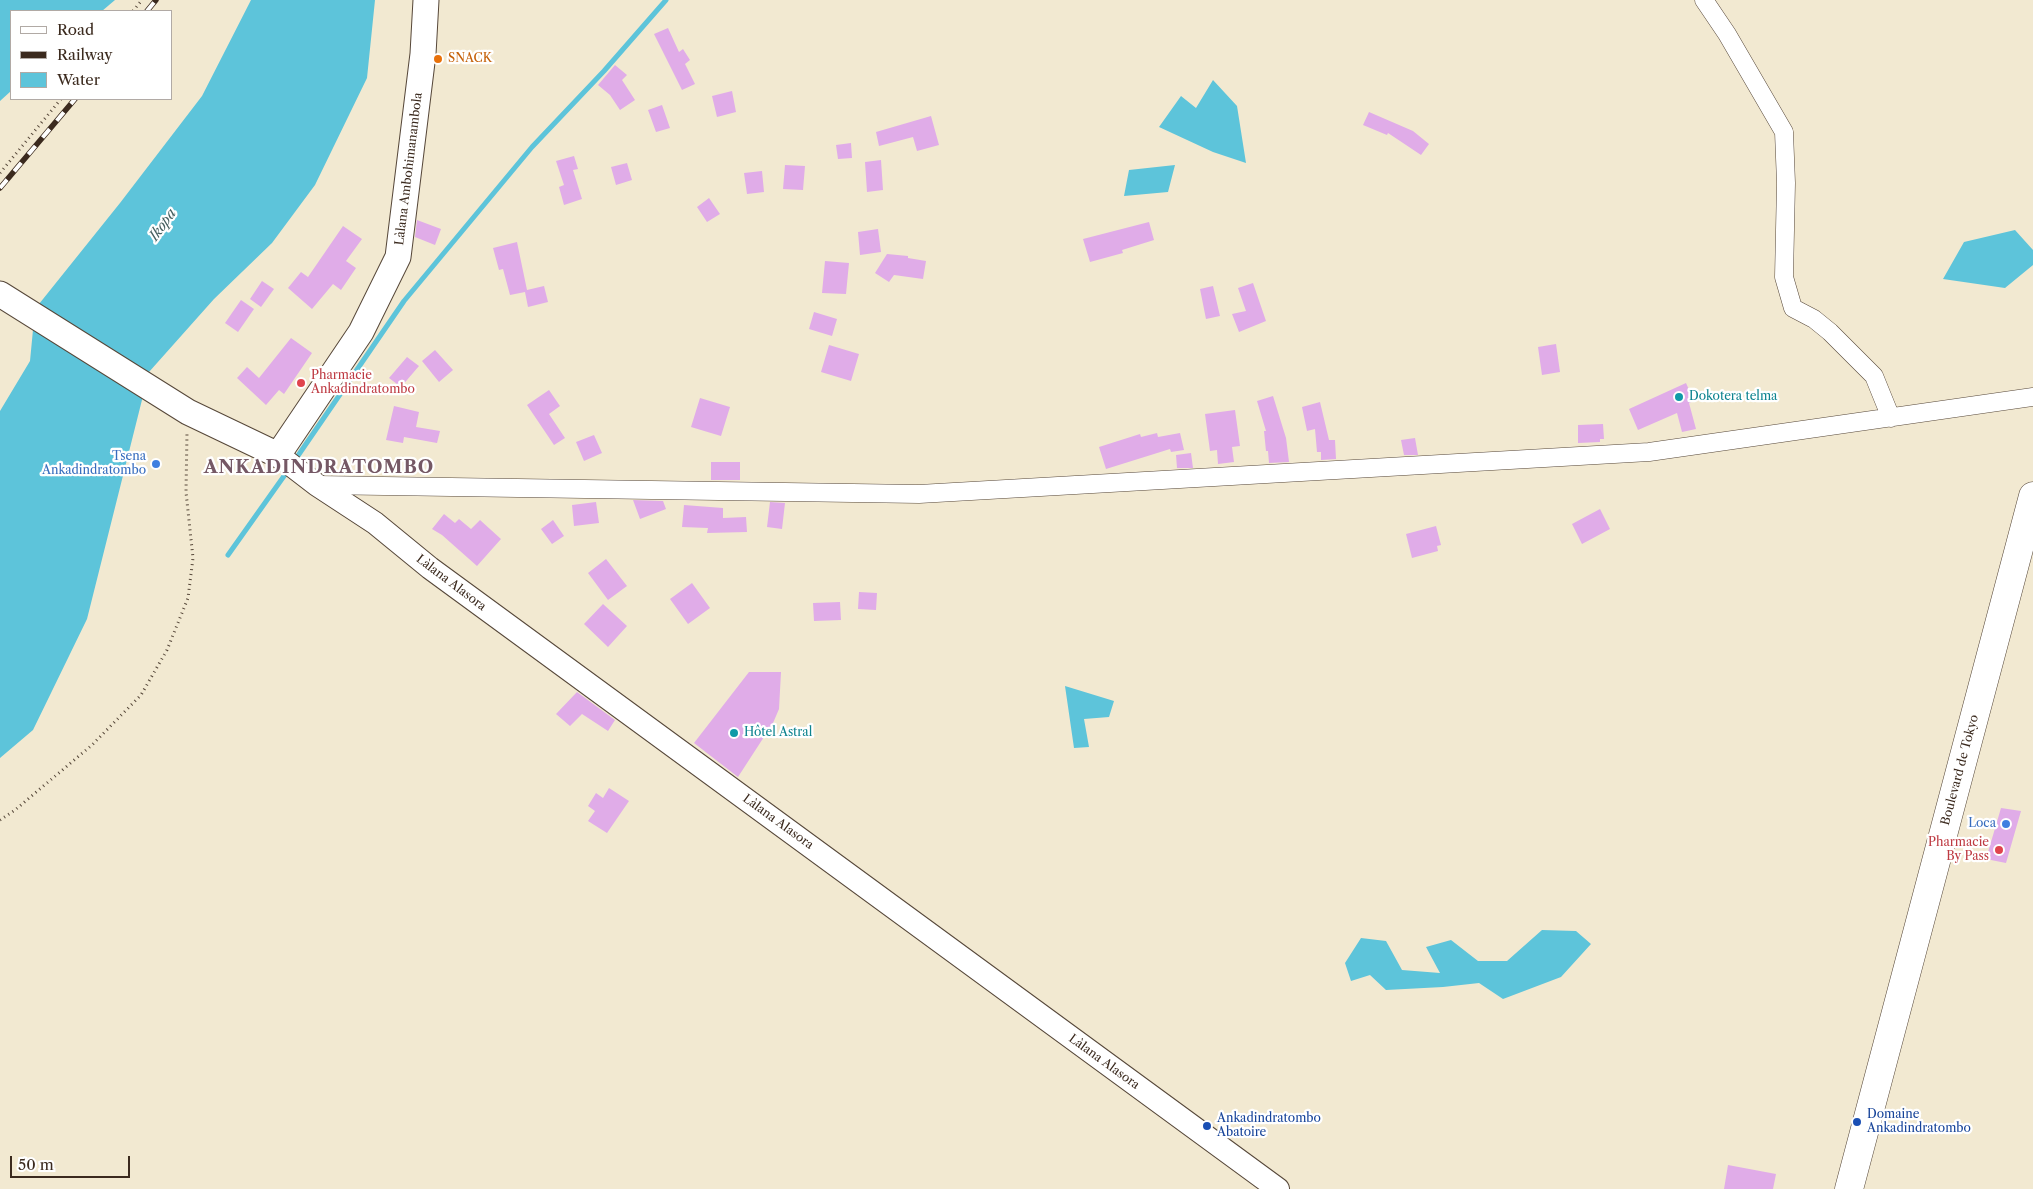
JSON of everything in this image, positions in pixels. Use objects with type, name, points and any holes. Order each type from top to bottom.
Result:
[{"type":"main road","name":"Làlana Ambohimanambola","points":[[278,455],[360,332],[398,257],[423,54],[426,0]]},
{"type":"main road","points":[[0,294],[180,406],[278,455]]},
{"type":"main road","name":"Boulevard de Tokyo","points":[[1849,1189],[2033,496]]},
{"type":"street","points":[[1704,0],[1727,34],[1784,132],[1786,183],[1784,277],[1793,308],[1814,319],[1830,332],[1874,376],[1891,418]]},
{"type":"street","points":[[318,484],[919,494],[1649,452],[2033,397]]},
{"type":"street","name":"Làlana Alasora","points":[[278,455],[375,523],[430,568],[1278,1189]]},
{"type":"path","points":[[134,10],[142,0]]},
{"type":"path","points":[[0,174],[60,100]]},
{"type":"path","points":[[0,820],[15,810],[92,745],[140,695],[167,650],[188,598],[193,558],[180,406]]},
{"type":"water","points":[[0,0],[115,0],[103,10],[10,10],[10,92],[0,101]]},
{"type":"water","name":"Ikopa","points":[[251,0],[375,0],[367,78],[315,185],[272,243],[214,299],[149,372],[87,619],[33,730],[0,758],[0,411],[30,361],[35,309],[202,96]]},
{"type":"water","points":[[1213,80],[1237,106],[1246,163],[1213,152],[1159,127],[1181,96],[1196,108]]},
{"type":"water","points":[[1175,165],[1168,192],[1124,196],[1129,170]]},
{"type":"water","points":[[2015,230],[2033,250],[2033,265],[2005,288],[1943,279],[1964,242]]},
{"type":"water","points":[[1065,686],[1114,701],[1109,717],[1084,719],[1089,747],[1074,748]]},
{"type":"water","points":[[1542,930],[1576,931],[1591,944],[1561,977],[1503,999],[1479,983],[1386,990],[1370,975],[1351,981],[1345,963],[1361,938],[1386,941],[1402,970],[1440,973],[1426,947],[1451,940],[1478,961],[1507,961]]},
{"type":"building","points":[[668,28],[679,52],[683,49],[690,60],[685,64],[695,84],[682,90],[654,34]]},
{"type":"building","points":[[615,65],[627,75],[622,80],[635,100],[620,110],[610,95],[598,85]]},
{"type":"building","points":[[732,91],[736,112],[717,117],[712,96]]},
{"type":"building","points":[[662,105],[670,128],[656,132],[648,110]]},
{"type":"building","points":[[1369,112],[1413,131],[1429,144],[1421,155],[1388,133],[1387,135],[1363,125]]},
{"type":"building","points":[[931,116],[939,145],[917,151],[913,137],[879,146],[876,132]]},
{"type":"building","points":[[851,143],[852,158],[838,159],[836,145]]},
{"type":"building","points":[[574,156],[578,169],[573,170],[582,199],[564,205],[559,187],[564,185],[556,161]]},
{"type":"building","points":[[881,160],[883,190],[867,192],[865,162]]},
{"type":"building","points":[[627,163],[632,180],[616,185],[611,167]]},
{"type":"building","points":[[785,165],[805,166],[803,190],[783,189]]},
{"type":"building","points":[[762,171],[764,192],[747,194],[744,173]]},
{"type":"building","points":[[709,198],[720,214],[707,222],[697,207]]},
{"type":"building","points":[[417,220],[441,229],[435,245],[415,237]]},
{"type":"building","points":[[1149,222],[1154,240],[1122,250],[1123,253],[1090,262],[1083,239]]},
{"type":"building","points":[[343,226],[362,239],[346,261],[356,268],[341,290],[333,284],[312,309],[288,288],[301,272],[308,277]]},
{"type":"building","points":[[878,229],[881,252],[860,255],[858,232]]},
{"type":"building","points":[[517,242],[527,290],[544,286],[548,302],[528,307],[525,292],[510,295],[503,269],[499,270],[493,248]]},
{"type":"building","points":[[887,254],[908,256],[908,258],[926,261],[923,279],[894,275],[889,282],[875,273]]},
{"type":"building","points":[[825,261],[849,263],[846,294],[822,293]]},
{"type":"building","points":[[262,281],[274,289],[261,307],[250,299]]},
{"type":"building","points":[[1253,283],[1266,321],[1239,332],[1232,314],[1246,311],[1238,288]]},
{"type":"building","points":[[1213,286],[1220,316],[1206,319],[1200,289]]},
{"type":"building","points":[[241,300],[254,309],[238,332],[225,323]]},
{"type":"building","points":[[814,312],[837,319],[832,336],[809,329]]},
{"type":"building","points":[[291,338],[312,353],[284,394],[279,390],[266,405],[237,378],[247,367],[259,378]]},
{"type":"building","points":[[1556,344],[1560,372],[1542,375],[1538,347]]},
{"type":"building","points":[[829,345],[859,354],[851,381],[821,372]]},
{"type":"building","points":[[435,350],[453,370],[439,382],[422,361]]},
{"type":"building","points":[[407,357],[419,366],[401,387],[389,378]]},
{"type":"building","points":[[1686,383],[1694,401],[1689,403],[1696,429],[1682,432],[1677,413],[1638,430],[1629,409]]},
{"type":"building","points":[[549,390],[560,406],[549,414],[565,438],[554,445],[527,405]]},
{"type":"building","points":[[1273,396],[1286,438],[1289,462],[1269,463],[1268,451],[1266,451],[1264,431],[1266,431],[1257,401]]},
{"type":"building","points":[[700,398],[730,407],[721,436],[691,427]]},
{"type":"building","points":[[1320,402],[1329,440],[1335,440],[1336,459],[1321,460],[1321,452],[1317,452],[1315,429],[1307,431],[1302,407]]},
{"type":"building","points":[[394,406],[419,412],[416,427],[440,431],[437,443],[404,437],[403,443],[386,440]]},
{"type":"building","points":[[1235,410],[1240,446],[1232,447],[1234,462],[1218,464],[1217,450],[1210,451],[1205,414]]},
{"type":"building","points":[[1603,424],[1604,439],[1600,439],[1600,442],[1578,443],[1578,425]]},
{"type":"building","points":[[1157,433],[1158,437],[1180,433],[1184,450],[1171,452],[1170,449],[1106,469],[1099,447],[1140,434],[1141,437]]},
{"type":"building","points":[[594,435],[602,453],[584,461],[576,442]]},
{"type":"building","points":[[1415,438],[1418,455],[1404,455],[1401,440]]},
{"type":"building","points":[[1191,453],[1193,468],[1177,468],[1176,455]]},
{"type":"building","points":[[711,462],[740,462],[740,480],[711,480]]},
{"type":"building","points":[[633,500],[663,501],[666,509],[640,519]]},
{"type":"building","points":[[596,502],[599,523],[574,526],[572,505]]},
{"type":"building","points":[[770,502],[785,503],[782,529],[767,527]]},
{"type":"building","points":[[684,505],[723,508],[723,518],[746,517],[747,532],[707,533],[708,528],[682,527]]},
{"type":"building","points":[[1600,509],[1610,529],[1582,544],[1572,524]]},
{"type":"building","points":[[444,514],[455,523],[459,519],[471,529],[480,520],[501,539],[477,566],[442,535],[432,529]]},
{"type":"building","points":[[553,520],[564,536],[552,544],[541,529]]},
{"type":"building","points":[[1436,526],[1441,545],[1437,546],[1438,551],[1412,558],[1406,534]]},
{"type":"building","points":[[606,559],[627,586],[608,600],[588,573]]},
{"type":"building","points":[[692,583],[710,608],[688,624],[670,599]]},
{"type":"building","points":[[859,592],[877,593],[876,610],[858,609]]},
{"type":"building","points":[[840,602],[841,620],[814,621],[813,603]]},
{"type":"building","points":[[603,604],[627,626],[608,647],[584,624]]},
{"type":"building","name":"Hôtel Astral","points":[[749,672],[781,672],[779,709],[773,723],[738,777],[694,743]]},
{"type":"building","points":[[577,692],[615,720],[608,731],[582,714],[570,726],[556,714]]},
{"type":"building","points":[[609,788],[629,801],[607,833],[588,821],[595,811],[588,806],[596,793],[603,798]]},
{"type":"building","points":[[2001,808],[2021,811],[2006,863],[1986,859]]},
{"type":"building","points":[[1728,1165],[1776,1174],[1773,1189],[1724,1189]]},
{"type":"waterway","points":[[295,460],[404,301],[532,147],[604,71],[666,0]]},
{"type":"waterway","points":[[228,555],[289,469]]},
{"type":"railway","points":[[148,10],[156,0]]},
{"type":"railway","points":[[0,188],[74,100]]},
{"type":"place","name":"SNACK","points":[[438,59]]},
{"type":"place","name":"Pharmacie Ankadindratombo","points":[[301,383]]},
{"type":"place","name":"Dokotera telma","points":[[1679,397]]},
{"type":"place","name":"Tsena Ankadindratombo","points":[[156,464]]},
{"type":"place","name":"Hôtel Astral","points":[[734,733]]},
{"type":"place","name":"Loca","points":[[2006,824]]},
{"type":"place","name":"Pharmacie By Pass","points":[[1999,850]]},
{"type":"place","name":"Domaine Ankadindratombo","points":[[1857,1122]]},
{"type":"place","name":"Ankadindratombo Abatoire","points":[[1207,1126]]},
{"type":"district","name":"ANKADINDRATOMBO","points":[[319,468]]}]
